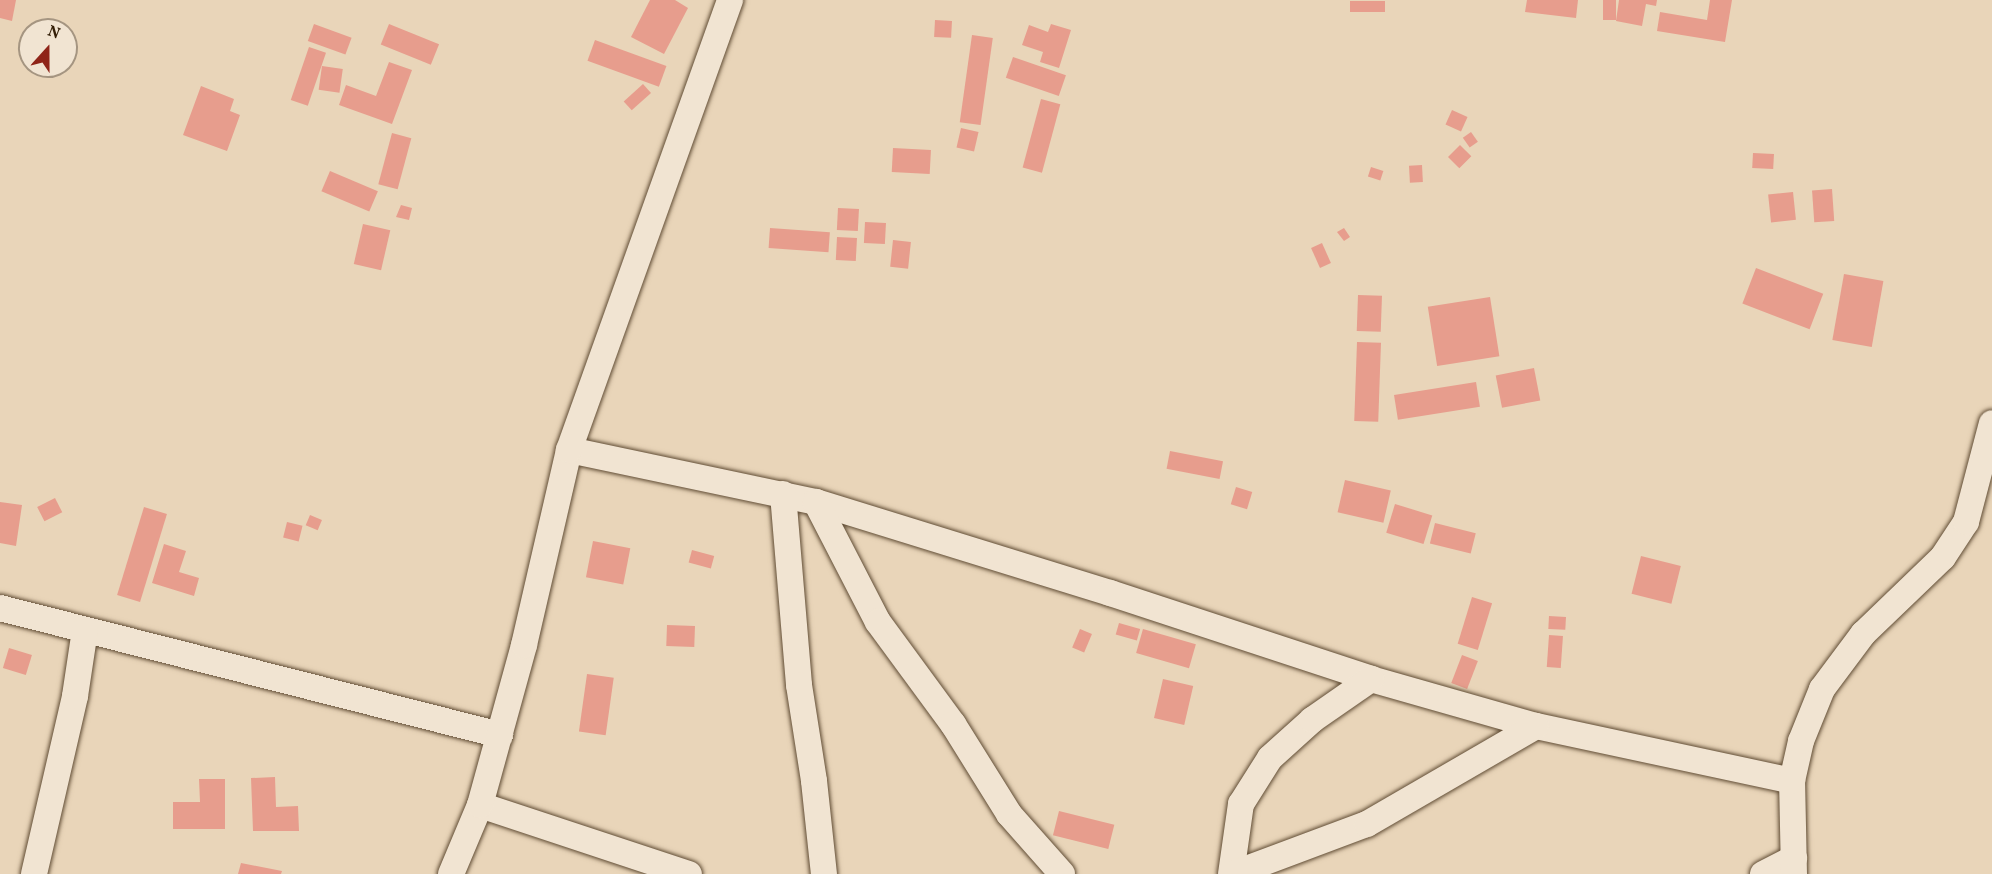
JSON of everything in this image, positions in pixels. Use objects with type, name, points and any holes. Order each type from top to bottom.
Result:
[{"type":"street","points":[[451,874],[480,805],[500,735],[524,645],[569,450],[730,0]]},
{"type":"street","points":[[1763,874],[1794,866],[1792,781],[1801,741],[1822,689],[1863,634],[1943,556],[1966,522],[1992,423]]},
{"type":"street","points":[[569,450],[816,502],[1110,593],[1371,679],[1536,726],[1792,781]]},
{"type":"street","points":[[783,494],[799,685],[814,781],[824,874]]},
{"type":"street","points":[[816,502],[878,622],[952,724],[1009,814],[1062,874]]},
{"type":"street","points":[[0,608],[500,735]]},
{"type":"street","points":[[34,874],[75,696],[85,630]]},
{"type":"street","points":[[1371,679],[1312,720],[1270,758],[1241,804],[1232,874],[1367,824],[1536,726]]},
{"type":"street","points":[[480,805],[689,874]]},
{"type":"building","points":[[0,0],[16,0],[12,21],[0,18]]},
{"type":"building","points":[[650,0],[675,0],[688,8],[664,54],[631,37]]},
{"type":"building","points":[[1527,0],[1578,0],[1576,18],[1525,12]]},
{"type":"building","points":[[1603,0],[1616,0],[1616,20],[1603,20]]},
{"type":"building","points":[[1619,0],[1657,0],[1656,6],[1646,4],[1642,26],[1616,21]]},
{"type":"building","points":[[1710,0],[1732,0],[1725,42],[1657,31],[1660,12],[1707,20]]},
{"type":"building","points":[[1350,1],[1385,1],[1385,12],[1350,12]]},
{"type":"building","points":[[935,20],[952,21],[951,38],[934,37]]},
{"type":"building","points":[[314,24],[352,38],[345,55],[308,41]]},
{"type":"building","points":[[389,24],[439,44],[431,65],[381,44]]},
{"type":"building","points":[[1051,24],[1071,30],[1059,68],[1040,62],[1043,52],[1022,45],[1029,25],[1048,32]]},
{"type":"building","points":[[972,35],[993,38],[981,125],[960,122]]},
{"type":"building","points":[[595,40],[666,66],[659,87],[587,61]]},
{"type":"building","points":[[309,47],[326,53],[308,106],[291,100]]},
{"type":"building","points":[[1013,57],[1066,75],[1059,96],[1006,78]]},
{"type":"building","points":[[389,62],[412,70],[392,124],[339,105],[346,85],[376,96]]},
{"type":"building","points":[[322,66],[343,69],[339,93],[319,90]]},
{"type":"building","points":[[643,84],[651,93],[632,110],[624,101]]},
{"type":"building","points":[[201,86],[234,99],[230,111],[240,115],[227,151],[183,135]]},
{"type":"building","points":[[1041,99],[1060,104],[1042,173],[1023,168]]},
{"type":"building","points":[[1452,110],[1468,117],[1461,132],[1445,125]]},
{"type":"building","points":[[961,128],[979,132],[974,152],[957,147]]},
{"type":"building","points":[[1471,132],[1478,142],[1470,148],[1463,138]]},
{"type":"building","points":[[392,133],[411,138],[398,189],[378,184]]},
{"type":"building","points":[[1460,145],[1471,156],[1459,168],[1448,157]]},
{"type":"building","points":[[893,148],[931,150],[930,174],[892,172]]},
{"type":"building","points":[[1753,153],[1774,154],[1773,169],[1752,168]]},
{"type":"building","points":[[1422,165],[1423,182],[1410,183],[1409,166]]},
{"type":"building","points":[[1371,167],[1383,171],[1380,181],[1368,177]]},
{"type":"building","points":[[330,171],[378,191],[369,212],[321,191]]},
{"type":"building","points":[[1832,189],[1834,221],[1814,222],[1812,190]]},
{"type":"building","points":[[1793,192],[1796,220],[1771,222],[1768,195]]},
{"type":"building","points":[[401,205],[412,208],[409,220],[396,217]]},
{"type":"building","points":[[838,208],[859,209],[858,231],[837,230]]},
{"type":"building","points":[[865,222],[886,223],[885,244],[864,243]]},
{"type":"building","points":[[363,224],[390,230],[381,270],[354,264]]},
{"type":"building","points":[[770,228],[830,232],[828,252],[769,248]]},
{"type":"building","points":[[1344,228],[1350,237],[1344,241],[1337,232]]},
{"type":"building","points":[[837,237],[857,238],[856,261],[836,260]]},
{"type":"building","points":[[893,240],[911,242],[908,269],[890,267]]},
{"type":"building","points":[[1322,243],[1331,263],[1320,268],[1311,248]]},
{"type":"building","points":[[1756,268],[1823,294],[1810,329],[1742,303]]},
{"type":"building","points":[[1844,274],[1883,281],[1872,347],[1832,340]]},
{"type":"building","points":[[1358,295],[1382,296],[1381,332],[1357,331]]},
{"type":"building","points":[[1490,297],[1499,356],[1437,366],[1428,307]]},
{"type":"building","points":[[1357,342],[1381,343],[1378,422],[1354,421]]},
{"type":"building","points":[[1534,368],[1540,400],[1502,408],[1496,375]]},
{"type":"building","points":[[1476,382],[1480,407],[1398,420],[1394,395]]},
{"type":"building","points":[[1170,451],[1223,461],[1220,479],[1167,469]]},
{"type":"building","points":[[1345,480],[1391,491],[1383,523],[1338,512]]},
{"type":"building","points":[[1236,487],[1252,492],[1247,509],[1231,504]]},
{"type":"building","points":[[55,498],[62,512],[44,521],[37,507]]},
{"type":"building","points":[[0,502],[22,505],[16,546],[0,543]]},
{"type":"building","points":[[1395,504],[1432,515],[1424,544],[1386,533]]},
{"type":"building","points":[[144,507],[167,514],[140,602],[117,595]]},
{"type":"building","points":[[310,515],[322,520],[318,530],[306,525]]},
{"type":"building","points":[[287,522],[303,526],[299,541],[283,538]]},
{"type":"building","points":[[1435,523],[1476,533],[1471,554],[1430,543]]},
{"type":"building","points":[[593,541],[630,548],[623,585],[586,577]]},
{"type":"building","points":[[164,544],[186,551],[179,572],[199,578],[194,596],[152,583]]},
{"type":"building","points":[[692,550],[714,556],[711,569],[689,563]]},
{"type":"building","points":[[1641,556],[1681,566],[1671,604],[1632,594]]},
{"type":"building","points":[[1472,597],[1492,603],[1478,650],[1458,644]]},
{"type":"building","points":[[1549,616],[1566,617],[1565,630],[1548,629]]},
{"type":"building","points":[[1119,623],[1140,629],[1137,641],[1116,635]]},
{"type":"building","points":[[667,625],[695,626],[694,647],[666,646]]},
{"type":"building","points":[[1080,629],[1092,634],[1084,652],[1072,647]]},
{"type":"building","points":[[1143,629],[1196,644],[1189,668],[1136,653]]},
{"type":"building","points":[[1549,635],[1563,636],[1561,668],[1547,667]]},
{"type":"building","points":[[9,648],[32,655],[26,675],[3,668]]},
{"type":"building","points":[[1462,655],[1478,661],[1467,689],[1451,683]]},
{"type":"building","points":[[587,674],[614,678],[606,735],[579,731]]},
{"type":"building","points":[[1163,679],[1193,686],[1184,725],[1154,718]]},
{"type":"building","points":[[275,777],[276,807],[298,806],[299,831],[253,831],[251,778]]},
{"type":"building","points":[[199,779],[225,779],[225,829],[173,829],[173,802],[200,802]]},
{"type":"building","points":[[1059,811],[1114,825],[1108,849],[1053,835]]},
{"type":"building","points":[[241,863],[282,871],[281,874],[238,874]]}]
